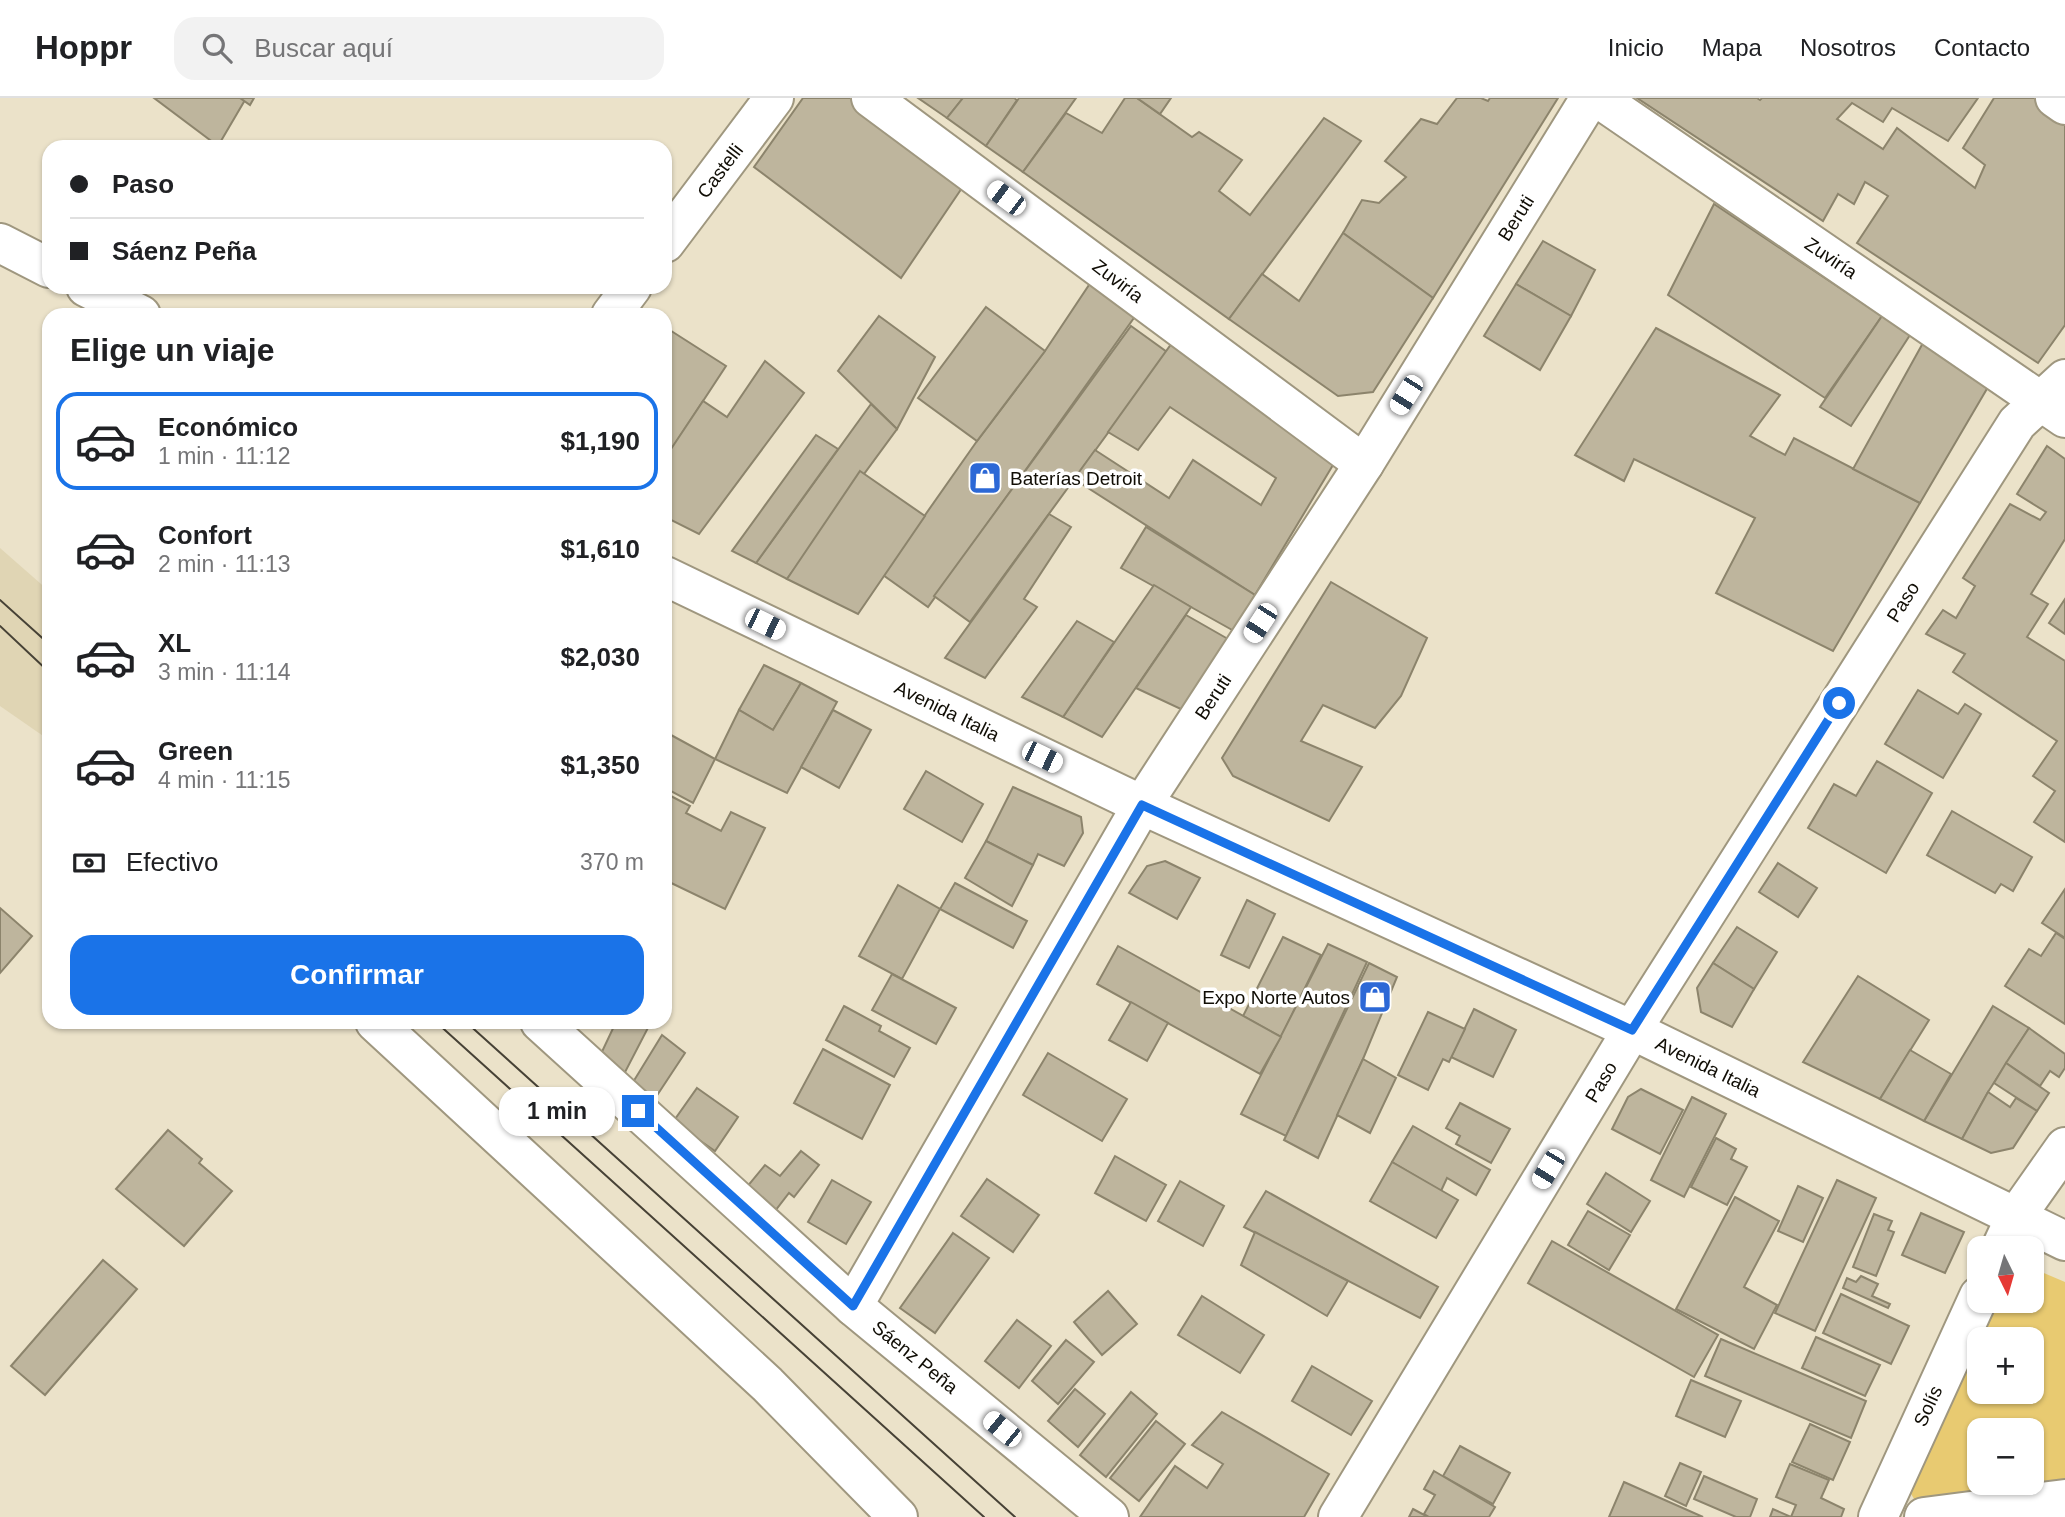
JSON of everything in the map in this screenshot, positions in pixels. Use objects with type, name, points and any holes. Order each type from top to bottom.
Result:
[{"type":"street","name":"Castelli","points":[[672,234],[774,98]]},
{"type":"street","name":"Zuviría","points":[[872,98],[1364,464]]},
{"type":"street","name":"Beruti","points":[[853,1306],[1142,805],[1364,464],[1590,98]]},
{"type":"street","name":"Zuviría","points":[[1598,98],[2057,399]]},
{"type":"street","points":[[2055,98],[2065,105]]},
{"type":"street","points":[[0,243],[42,264]]},
{"type":"street","points":[[100,294],[127,308]]},
{"type":"street","name":"Paso","points":[[1338,1517],[1632,1030],[2017,423],[2057,399]]},
{"type":"street","name":"Avenida Italia","points":[[672,579],[1142,805],[1632,1030],[2008,1233],[2065,1241]]},
{"type":"street","points":[[383,1029],[766,1384],[898,1517]]},
{"type":"street","name":"Sáenz Peña","points":[[548,1029],[853,1306],[1109,1517]]},
{"type":"street","points":[[2008,1233],[2065,1147]]},
{"type":"street","name":"Solís","points":[[1878,1517],[1971,1313]]},
{"type":"street","points":[[1924,1517],[2065,1499]]},
{"type":"shaded area","points":[[0,548],[42,585],[42,735],[0,706]]},
{"type":"shaded area","points":[[2044,1273],[2065,1282],[2065,1484],[2044,1487],[2044,1418],[1967,1418],[1967,1495],[1974,1495],[1916,1502],[1908,1489],[1967,1364],[1967,1404],[2044,1404],[2044,1327],[1984,1327],[1991,1313],[2044,1313]]},
{"type":"building","points":[[154,98],[245,100],[222,140],[210,140]]},
{"type":"building","points":[[240,98],[254,98],[250,105]]},
{"type":"building","points":[[803,98],[852,98],[966,182],[901,278],[754,167]]},
{"type":"building","points":[[918,98],[963,98],[947,118]]},
{"type":"building","points":[[963,98],[1017,100],[986,146],[947,118]]},
{"type":"building","points":[[1019,98],[1076,98],[1023,172],[986,146]]},
{"type":"building","points":[[1125,98],[1137,98],[1192,137],[1199,132],[1242,160],[1219,191],[1250,215],[1324,118],[1361,141],[1229,319],[1023,172],[1066,113],[1102,133]]},
{"type":"building","points":[[1137,98],[1171,98],[1160,114]]},
{"type":"building","points":[[1457,98],[1481,98],[1488,101],[1490,98],[1558,98],[1433,298],[1343,233],[1362,200],[1379,203],[1406,177],[1385,161],[1421,119],[1437,124]]},
{"type":"building","points":[[1637,98],[1978,98],[1948,141],[1892,108],[1883,122],[1852,103],[1837,119],[1883,149],[1897,128],[1975,188],[1985,165],[1963,148],[1994,98],[2045,98],[2065,111],[2065,325],[2038,363],[1857,243],[1888,196],[1865,182],[1854,204],[1838,194],[1823,221]]},
{"type":"building","points":[[1714,204],[1882,316],[1825,398],[1668,295]]},
{"type":"building","points":[[1343,233],[1433,298],[1373,392],[1338,396],[1229,319],[1262,274],[1299,301]]},
{"type":"building","points":[[1543,241],[1595,270],[1571,316],[1516,284]]},
{"type":"building","name":"Baterías Detroit","points":[[1095,276],[1141,308],[928,607],[883,575],[977,441],[1045,351]]},
{"type":"building","points":[[1516,284],[1571,316],[1540,370],[1484,336]]},
{"type":"building","points":[[986,307],[1045,351],[977,441],[918,398]]},
{"type":"building","points":[[879,316],[935,357],[897,429],[838,371]]},
{"type":"building","points":[[1882,316],[1910,335],[1851,426],[1820,407]]},
{"type":"building","points":[[1131,326],[1167,352],[970,622],[934,596]]},
{"type":"building","points":[[1656,328],[1780,395],[1750,436],[1785,455],[1794,438],[1920,503],[1833,651],[1716,593],[1755,518],[1634,459],[1624,481],[1575,455]]},
{"type":"building","points":[[672,331],[726,366],[672,448]]},
{"type":"building","points":[[1177,336],[1339,455],[1255,595],[1074,479],[1095,450],[1169,498],[1193,460],[1261,505],[1276,478],[1170,407],[1138,450],[1108,432]]},
{"type":"building","points":[[1923,343],[1988,387],[1920,503],[1853,469]]},
{"type":"building","points":[[765,361],[804,393],[699,534],[672,520],[672,448],[703,401],[727,417]]},
{"type":"building","points":[[871,404],[897,429],[787,579],[756,563]]},
{"type":"building","points":[[816,435],[838,449],[756,563],[732,551]]},
{"type":"building","points":[[2047,446],[2065,459],[2065,539],[2031,594],[2048,604],[2027,637],[2065,661],[2065,842],[2034,822],[2055,791],[2033,776],[2057,741],[1953,672],[1965,654],[1926,634],[1943,610],[1956,618],[1975,586],[1963,578],[2010,504],[2040,520],[2046,512],[2017,494]]},
{"type":"building","points":[[860,471],[925,516],[858,614],[787,579]]},
{"type":"building","points":[[1049,514],[1071,527],[1024,599],[1037,607],[985,678],[945,658]]},
{"type":"building","points":[[1146,527],[1255,595],[1234,631],[1121,568]]},
{"type":"building","points":[[1331,582],[1427,638],[1401,696],[1375,728],[1323,705],[1301,741],[1362,767],[1329,821],[1233,776],[1222,758]]},
{"type":"building","points":[[1154,585],[1191,607],[1102,737],[1063,717]]},
{"type":"building","points":[[2065,599],[2065,634],[2049,623]]},
{"type":"building","points":[[1186,615],[1228,639],[1185,711],[1136,688]]},
{"type":"building","points":[[1077,621],[1114,642],[1063,717],[1022,697]]},
{"type":"building","points":[[764,665],[801,683],[773,730],[739,710]]},
{"type":"building","points":[[801,683],[837,702],[787,793],[715,759],[739,710],[773,730]]},
{"type":"building","points":[[1918,690],[1958,714],[1965,704],[1981,714],[1943,778],[1885,744]]},
{"type":"building","points":[[833,710],[871,730],[839,788],[801,767]]},
{"type":"building","points":[[672,736],[715,759],[693,803],[672,792]]},
{"type":"building","points":[[1877,761],[1932,793],[1886,873],[1808,828],[1834,784],[1856,796]]},
{"type":"building","points":[[926,771],[983,804],[962,842],[904,809]]},
{"type":"building","points":[[1013,787],[1081,817],[1083,833],[1064,866],[1038,854],[1033,865],[986,841]]},
{"type":"building","points":[[672,797],[690,806],[686,813],[721,831],[731,812],[765,828],[725,909],[672,883]]},
{"type":"building","points":[[1952,811],[2032,857],[2013,891],[2001,884],[1995,893],[1927,855]]},
{"type":"building","points":[[986,841],[1033,865],[1012,906],[965,878]]},
{"type":"building","points":[[1165,861],[1200,878],[1177,919],[1129,893],[1147,866]]},
{"type":"building","points":[[1778,863],[1817,888],[1798,917],[1759,892]]},
{"type":"building","points":[[955,883],[1027,921],[1013,948],[940,909]]},
{"type":"building","points":[[898,885],[940,909],[902,979],[859,956]]},
{"type":"building","points":[[2065,889],[2065,938],[2042,923]]},
{"type":"building","points":[[1247,900],[1275,914],[1249,968],[1221,955]]},
{"type":"building","points":[[0,908],[32,936],[0,973]]},
{"type":"building","points":[[1737,927],[1777,952],[1754,989],[1713,963]]},
{"type":"building","points":[[2056,933],[2065,939],[2065,1024],[2005,986],[2029,949],[2041,956]]},
{"type":"building","points":[[1283,937],[1321,955],[1281,1037],[1243,1016]]},
{"type":"building","points":[[1328,944],[1367,962],[1286,1136],[1241,1114]]},
{"type":"building","points":[[1118,946],[1281,1037],[1260,1074],[1097,984]]},
{"type":"building","points":[[1369,963],[1397,977],[1318,1158],[1284,1140]]},
{"type":"building","points":[[1713,963],[1754,989],[1732,1027],[1701,1012],[1697,988]]},
{"type":"building","points":[[892,974],[956,1008],[936,1044],[872,1010]]},
{"type":"building","points":[[1858,976],[1929,1020],[1880,1099],[1803,1062]]},
{"type":"building","points":[[1131,1002],[1168,1023],[1147,1061],[1109,1040]]},
{"type":"building","points":[[844,1006],[881,1026],[879,1031],[910,1048],[894,1077],[826,1040]]},
{"type":"building","points":[[1993,1006],[2029,1028],[1962,1139],[1924,1121]]},
{"type":"building","points":[[1474,1009],[1516,1030],[1493,1077],[1451,1057]]},
{"type":"building","points":[[1428,1012],[1465,1029],[1449,1062],[1443,1059],[1428,1090],[1398,1075]]},
{"type":"building","points":[[2029,1028],[2065,1054],[2065,1068],[2059,1077],[2050,1071],[2040,1086],[2006,1063]]},
{"type":"building","points":[[613,1029],[647,1029],[622,1078],[599,1058]]},
{"type":"building","points":[[662,1035],[685,1053],[650,1106],[630,1087]]},
{"type":"building","points":[[823,1049],[890,1085],[862,1139],[794,1103]]},
{"type":"building","points":[[1910,1050],[1951,1074],[1924,1121],[1880,1099]]},
{"type":"building","points":[[1048,1053],[1127,1099],[1102,1141],[1023,1095]]},
{"type":"building","points":[[1363,1059],[1396,1078],[1370,1133],[1337,1115]]},
{"type":"building","points":[[2006,1063],[2049,1093],[2037,1111],[1994,1083]]},
{"type":"building","points":[[697,1088],[738,1117],[715,1151],[673,1122]]},
{"type":"building","points":[[1641,1089],[1683,1110],[1660,1154],[1612,1129],[1628,1097]]},
{"type":"building","points":[[1988,1092],[2010,1107],[2016,1098],[2037,1111],[2013,1148],[1991,1153],[1962,1139]]},
{"type":"building","points":[[1692,1097],[1726,1114],[1684,1197],[1651,1180]]},
{"type":"building","points":[[1460,1103],[1510,1129],[1491,1163],[1456,1144],[1460,1136],[1446,1128]]},
{"type":"building","points":[[1413,1126],[1490,1170],[1476,1195],[1447,1178],[1441,1191],[1392,1162]]},
{"type":"building","points":[[168,1130],[202,1159],[199,1163],[232,1191],[184,1246],[116,1189]]},
{"type":"building","points":[[1716,1138],[1736,1149],[1731,1159],[1747,1167],[1727,1205],[1691,1187]]},
{"type":"building","points":[[801,1151],[819,1165],[794,1197],[789,1193],[775,1211],[746,1188],[765,1165],[780,1176]]},
{"type":"building","points":[[1115,1156],[1166,1185],[1146,1221],[1095,1193]]},
{"type":"building","points":[[1392,1162],[1458,1200],[1436,1238],[1370,1201]]},
{"type":"building","points":[[1606,1173],[1650,1201],[1631,1232],[1587,1204]]},
{"type":"building","points":[[987,1179],[1039,1215],[1013,1252],[961,1216]]},
{"type":"building","points":[[832,1180],[871,1202],[846,1244],[808,1222]]},
{"type":"building","points":[[1837,1180],[1876,1198],[1815,1331],[1775,1313]]},
{"type":"building","points":[[1180,1181],[1224,1206],[1203,1246],[1158,1221]]},
{"type":"building","points":[[1798,1186],[1823,1198],[1803,1242],[1778,1231]]},
{"type":"building","points":[[1266,1191],[1438,1287],[1420,1318],[1244,1227]]},
{"type":"building","points":[[1735,1197],[1779,1221],[1744,1287],[1777,1305],[1754,1349],[1676,1309]]},
{"type":"building","points":[[1588,1211],[1630,1235],[1609,1270],[1568,1245]]},
{"type":"building","points":[[1921,1213],[1964,1232],[1945,1273],[1902,1255]]},
{"type":"building","points":[[1874,1214],[1892,1221],[1888,1230],[1894,1232],[1876,1276],[1853,1267]]},
{"type":"building","points":[[1255,1232],[1348,1281],[1327,1316],[1241,1265]]},
{"type":"building","points":[[953,1233],[989,1258],[935,1333],[900,1308]]},
{"type":"building","points":[[1552,1241],[1718,1335],[1694,1377],[1528,1283]]},
{"type":"building","points":[[103,1260],[137,1289],[45,1395],[11,1366]]},
{"type":"building","points":[[1861,1276],[1878,1284],[1872,1296],[1890,1304],[1888,1308],[1843,1288],[1847,1278],[1856,1282]]},
{"type":"building","points":[[1108,1291],[1137,1324],[1102,1355],[1074,1322]]},
{"type":"building","points":[[1841,1294],[1909,1326],[1891,1364],[1823,1333]]},
{"type":"building","points":[[1202,1296],[1264,1335],[1240,1373],[1178,1335]]},
{"type":"building","points":[[1017,1320],[1051,1346],[1019,1388],[985,1361]]},
{"type":"building","points":[[1816,1337],[1880,1365],[1865,1396],[1802,1368]]},
{"type":"building","points":[[1721,1339],[1866,1401],[1851,1438],[1705,1376]]},
{"type":"building","points":[[1066,1340],[1094,1362],[1058,1404],[1032,1381]]},
{"type":"building","points":[[1312,1366],[1372,1401],[1351,1435],[1292,1401]]},
{"type":"building","points":[[1691,1380],[1741,1401],[1725,1437],[1676,1416]]},
{"type":"building","points":[[1075,1389],[1105,1414],[1078,1447],[1048,1421]]},
{"type":"building","points":[[1131,1392],[1157,1414],[1106,1477],[1080,1455]]},
{"type":"building","points":[[1222,1412],[1329,1474],[1304,1517],[1140,1517],[1175,1466],[1207,1488],[1223,1464],[1192,1445]]},
{"type":"building","points":[[1156,1421],[1185,1444],[1139,1501],[1110,1478]]},
{"type":"building","points":[[1810,1424],[1850,1442],[1833,1480],[1792,1462]]},
{"type":"building","points":[[1460,1446],[1510,1473],[1493,1504],[1443,1476]]},
{"type":"building","points":[[1680,1463],[1701,1472],[1686,1506],[1665,1496]]},
{"type":"building","points":[[1790,1464],[1829,1480],[1821,1498],[1844,1509],[1841,1517],[1791,1517],[1796,1505],[1776,1497]]},
{"type":"building","points":[[1434,1471],[1495,1507],[1489,1517],[1429,1517],[1424,1514],[1435,1495],[1424,1489]]},
{"type":"building","points":[[1704,1476],[1757,1499],[1750,1517],[1736,1517],[1694,1499]]},
{"type":"building","points":[[1624,1482],[1703,1517],[1609,1517]]},
{"type":"building","points":[[1413,1509],[1428,1517],[1409,1517]]},
{"type":"building","points":[[1773,1509],[1791,1517],[1770,1517]]},
{"type":"tram line","points":[[0,600],[42,638]]},
{"type":"tram line","points":[[0,626],[42,665]]},
{"type":"tram line","points":[[444,1029],[984,1517]]},
{"type":"tram line","points":[[474,1029],[1015,1517]]},
{"type":"place","name":"Baterías Detroit","points":[[985,478]]},
{"type":"place","name":"Expo Norte Autos","points":[[1375,997]]},
{"type":"route","points":[[638,1111],[853,1306],[1142,805],[1632,1030],[1839,703]]}]
